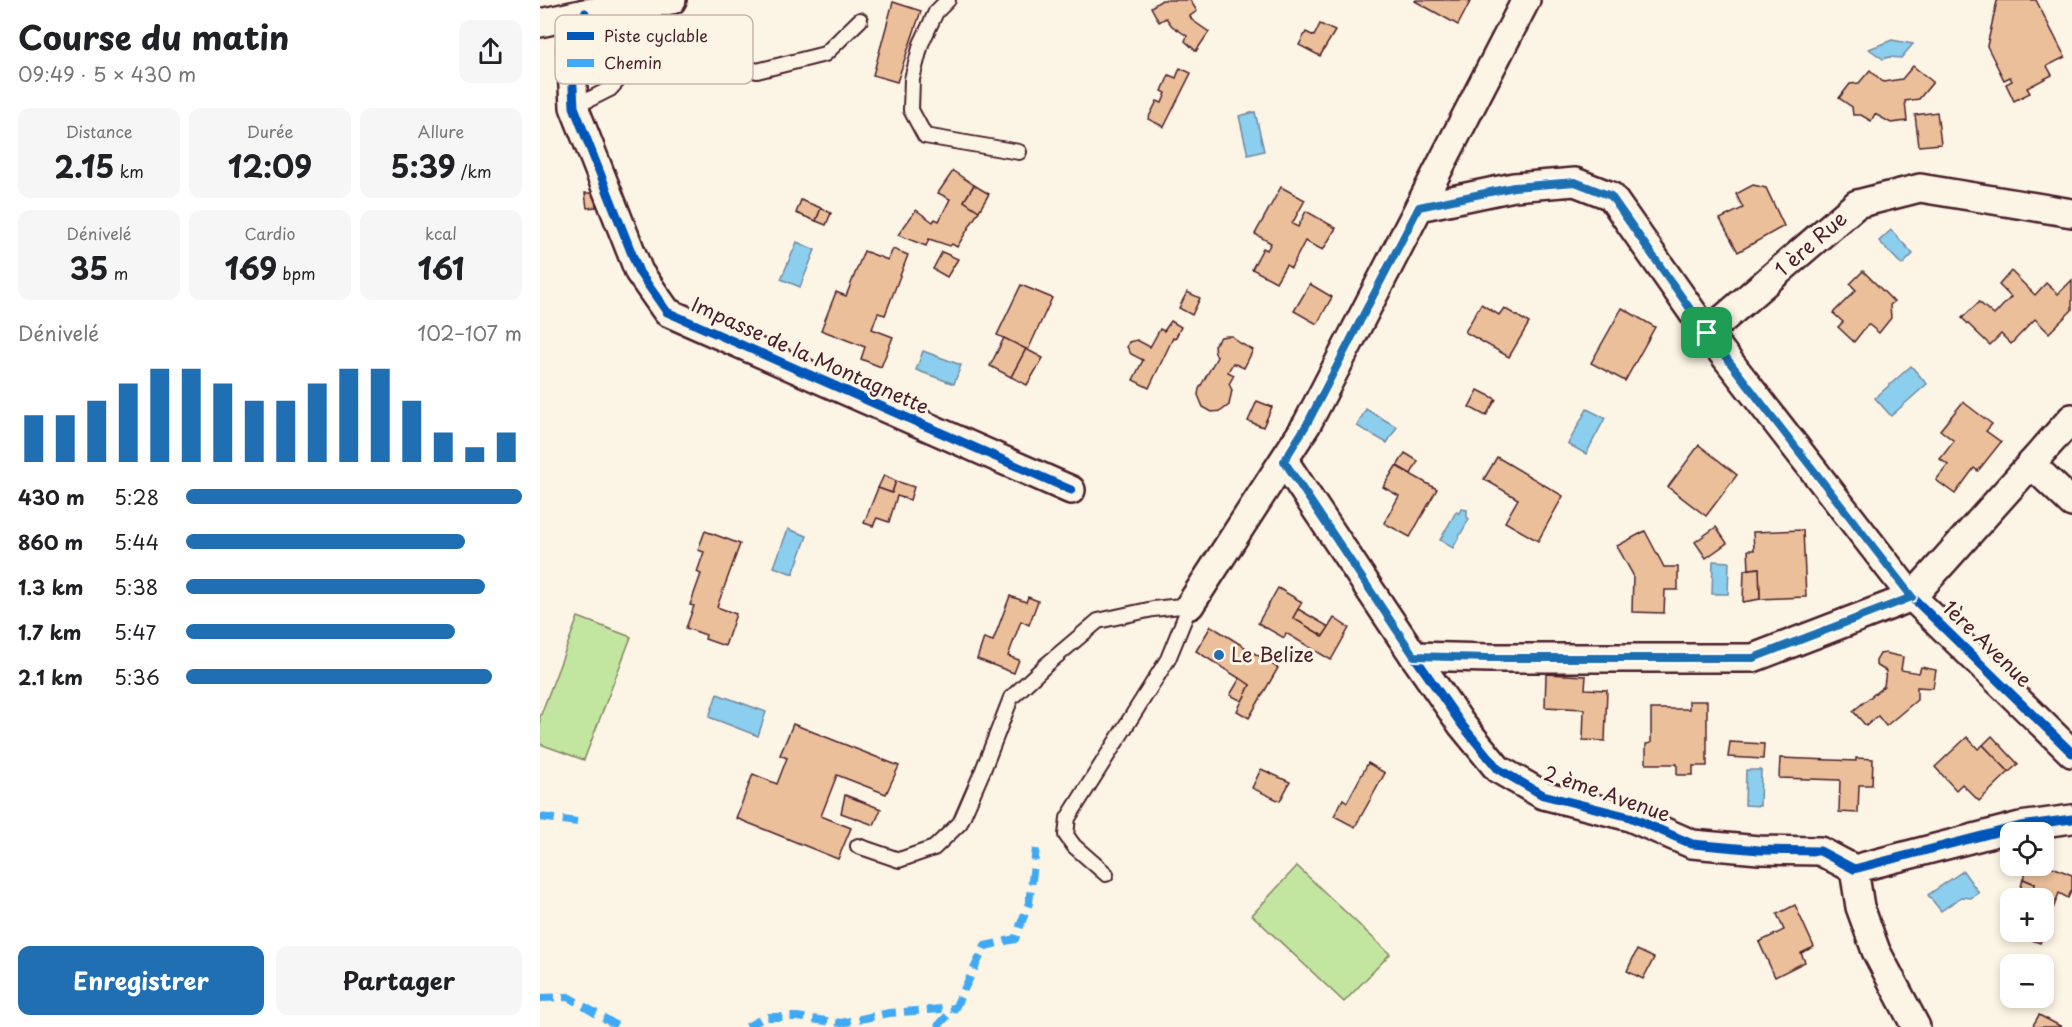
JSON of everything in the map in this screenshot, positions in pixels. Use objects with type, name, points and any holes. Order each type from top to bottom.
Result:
[{"type":"street","points":[[576,15],[672,0]]},
{"type":"street","points":[[1190,605],[1307,424],[1526,0]]},
{"type":"street","points":[[540,23],[555,20]]},
{"type":"street","name":"Impasse de la Montagnette","points":[[573,84],[574,107],[639,272],[667,312],[1071,490]]},
{"type":"street","name":"1ère Avenue","points":[[1419,207],[1514,187],[1575,182],[1611,196],[1707,333],[1912,597],[2072,753]]},
{"type":"street","name":"1 ère Rue","points":[[1707,333],[1857,204],[1920,188],[2072,213]]},
{"type":"street","points":[[1414,656],[1753,658],[1912,597],[2072,418]]},
{"type":"street","name":"2 ème Avenue","points":[[1284,461],[1414,656],[1462,725],[1498,769],[1543,795],[1630,817],[1692,844],[1759,850],[1820,851],[1854,869]]},
{"type":"street","points":[[2031,464],[2072,503]]},
{"type":"street","points":[[1916,1027],[1875,951],[1860,907],[1854,869],[2020,826],[2072,819]]},
{"type":"lane","points":[[948,0],[936,12],[921,44],[912,79],[911,110],[925,136],[1019,152]]},
{"type":"lane","points":[[753,69],[757,70],[825,54],[860,20]]},
{"type":"lane","points":[[574,107],[610,89],[614,84]]},
{"type":"lane","points":[[858,846],[898,860],[934,848],[960,823],[1011,698],[1098,621],[1153,609],[1190,605],[1168,659],[1068,818],[1066,835],[1074,846],[1107,874]]},
{"type":"green space","points":[[578,617],[631,637],[584,760],[540,744],[540,717]]},
{"type":"green space","points":[[1297,866],[1390,954],[1344,1002],[1252,915]]},
{"type":"water","points":[[1892,40],[1913,44],[1901,58],[1883,59],[1869,49]]},
{"type":"water","points":[[1255,112],[1264,151],[1248,155],[1239,116]]},
{"type":"water","points":[[1891,230],[1913,254],[1902,265],[1879,241]]},
{"type":"water","points":[[797,242],[815,250],[800,287],[781,279]]},
{"type":"water","points":[[923,351],[961,365],[954,384],[916,370]]},
{"type":"water","points":[[1911,366],[1927,384],[1891,416],[1875,398]]},
{"type":"water","points":[[1366,409],[1397,427],[1387,443],[1357,426]]},
{"type":"water","points":[[1587,409],[1605,418],[1586,454],[1568,444]]},
{"type":"water","points":[[1461,509],[1467,510],[1469,519],[1453,548],[1440,540],[1456,512],[1459,513]]},
{"type":"water","points":[[788,529],[807,536],[793,574],[774,567]]},
{"type":"water","points":[[1713,561],[1729,562],[1728,594],[1712,594]]},
{"type":"water","points":[[717,694],[766,712],[758,736],[709,717]]},
{"type":"water","points":[[1746,770],[1761,770],[1760,806],[1745,805]]},
{"type":"water","points":[[1963,871],[1979,893],[1971,898],[1961,897],[1941,911],[1928,895]]},
{"type":"building","points":[[1162,0],[1190,0],[1197,11],[1190,16],[1192,20],[1209,32],[1196,51],[1185,41],[1187,36],[1172,26],[1166,18],[1159,22],[1151,7]]},
{"type":"building","points":[[1416,0],[1471,0],[1458,25]]},
{"type":"building","points":[[1999,0],[2036,0],[2065,57],[2047,66],[2052,75],[2027,88],[2030,93],[2014,101],[2006,84],[2012,81],[2010,77],[2004,80],[1987,46]]},
{"type":"building","points":[[893,2],[921,11],[897,82],[873,75]]},
{"type":"building","points":[[1320,24],[1335,31],[1320,56],[1299,45],[1306,32],[1314,36]]},
{"type":"building","points":[[1913,66],[1933,82],[1919,99],[1905,101],[1907,121],[1891,123],[1875,114],[1871,121],[1861,115],[1853,115],[1852,107],[1839,98],[1850,84],[1859,83],[1870,70],[1883,82],[1902,79]]},
{"type":"building","points":[[1180,68],[1191,73],[1164,127],[1148,119],[1157,101],[1162,103],[1166,93],[1162,91],[1169,75],[1176,78]]},
{"type":"building","points":[[1937,112],[1941,144],[1919,146],[1915,115]]},
{"type":"building","points":[[953,171],[974,185],[964,201],[979,211],[957,247],[929,239],[926,246],[898,235],[916,210],[933,222],[935,219],[939,221],[950,199],[938,193]]},
{"type":"building","points":[[974,185],[989,194],[979,211],[964,201]]},
{"type":"building","points":[[1753,185],[1766,188],[1784,226],[1738,252],[1720,219],[1743,208],[1736,194]]},
{"type":"building","points":[[1281,187],[1305,200],[1292,224],[1298,227],[1306,211],[1336,228],[1323,250],[1305,241],[1291,268],[1286,265],[1276,282],[1252,269],[1263,248],[1267,250],[1271,243],[1255,234]]},
{"type":"building","points":[[585,193],[595,193],[596,207],[587,208]]},
{"type":"building","points":[[801,200],[821,208],[816,221],[796,213]]},
{"type":"building","points":[[821,208],[831,213],[826,225],[816,221]]},
{"type":"building","points":[[893,249],[908,255],[885,315],[878,313],[872,329],[893,337],[881,367],[861,359],[865,347],[821,330],[836,292],[846,296],[864,251],[888,260]]},
{"type":"building","points":[[942,252],[958,259],[947,277],[933,269]]},
{"type":"building","points":[[1863,271],[1894,302],[1890,305],[1891,318],[1879,333],[1868,324],[1854,342],[1838,327],[1843,322],[1833,313],[1856,290],[1850,284]]},
{"type":"building","points":[[2011,271],[2035,295],[2046,283],[2058,294],[2072,280],[2072,310],[2049,333],[2035,319],[2011,344],[2001,334],[1990,345],[1962,318],[1979,302],[1994,315],[2011,297],[1999,285]]},
{"type":"building","points":[[1310,284],[1332,297],[1317,324],[1294,311]]},
{"type":"building","points":[[1021,285],[1052,298],[1028,350],[997,335]]},
{"type":"building","points":[[1187,292],[1200,298],[1192,315],[1179,308]]},
{"type":"building","points":[[1481,304],[1499,315],[1504,308],[1529,323],[1509,357],[1465,332]]},
{"type":"building","points":[[1622,308],[1655,327],[1625,381],[1591,363]]},
{"type":"building","points":[[1171,321],[1181,327],[1175,339],[1173,338],[1149,388],[1133,380],[1143,360],[1131,354],[1127,347],[1129,342],[1137,340],[1150,347],[1160,329],[1164,331]]},
{"type":"building","points":[[1232,336],[1253,350],[1244,368],[1233,363],[1228,372],[1234,375],[1229,384],[1232,390],[1229,405],[1221,411],[1212,412],[1203,407],[1198,395],[1199,389],[1217,357],[1214,345],[1221,337]]},
{"type":"building","points":[[1004,338],[1026,349],[1011,377],[990,366]]},
{"type":"building","points":[[1026,349],[1043,358],[1027,385],[1011,377]]},
{"type":"building","points":[[1478,390],[1496,399],[1486,416],[1469,407]]},
{"type":"building","points":[[1257,401],[1272,407],[1263,427],[1248,421]]},
{"type":"building","points":[[1963,402],[1992,424],[1986,431],[2001,442],[1978,471],[1974,468],[1955,494],[1936,480],[1948,465],[1940,459],[1954,441],[1940,430]]},
{"type":"building","points":[[1699,445],[1737,475],[1706,516],[1668,487]]},
{"type":"building","points":[[1405,453],[1418,461],[1411,474],[1397,466]]},
{"type":"building","points":[[1497,457],[1563,496],[1538,541],[1505,522],[1518,499],[1484,479]]},
{"type":"building","points":[[1396,466],[1437,489],[1410,537],[1384,523],[1399,496],[1383,487]]},
{"type":"building","points":[[884,475],[896,481],[892,493],[878,488]]},
{"type":"building","points":[[896,481],[914,487],[910,500],[897,496],[889,522],[877,518],[873,526],[864,523],[878,488],[892,493]]},
{"type":"building","points":[[1716,527],[1727,543],[1706,558],[1695,542]]},
{"type":"building","points":[[1803,530],[1806,597],[1760,599],[1759,568],[1749,569],[1748,550],[1754,550],[1753,532]]},
{"type":"building","points":[[705,531],[740,544],[717,607],[736,614],[725,646],[705,639],[706,635],[686,628],[694,606],[690,605],[701,574],[697,572],[704,552],[698,550]]},
{"type":"building","points":[[1645,531],[1664,567],[1678,567],[1678,590],[1665,590],[1664,613],[1632,612],[1633,575],[1617,546]]},
{"type":"building","points":[[1759,568],[1760,599],[1743,602],[1744,570]]},
{"type":"building","points":[[1278,588],[1302,602],[1293,618],[1323,636],[1334,618],[1349,628],[1331,660],[1286,633],[1284,638],[1258,623]]},
{"type":"building","points":[[1010,596],[1026,602],[1028,597],[1038,601],[1029,625],[1021,621],[1008,656],[1019,660],[1014,673],[977,659],[984,638],[993,641]]},
{"type":"building","points":[[1298,609],[1329,627],[1323,636],[1293,618]]},
{"type":"building","points":[[1211,626],[1278,668],[1249,718],[1237,711],[1250,685],[1196,651]]},
{"type":"building","points":[[1880,654],[1903,657],[1901,670],[1919,673],[1921,667],[1936,670],[1933,688],[1917,687],[1917,700],[1886,726],[1878,716],[1866,726],[1853,711],[1884,686],[1886,671],[1876,665],[1876,661]]},
{"type":"building","points":[[1546,674],[1586,676],[1585,689],[1607,690],[1605,741],[1583,740],[1584,709],[1545,707]]},
{"type":"building","points":[[1240,678],[1250,685],[1242,701],[1230,695]]},
{"type":"building","points":[[1689,701],[1707,701],[1707,766],[1693,766],[1693,775],[1677,775],[1677,764],[1646,764],[1646,744],[1651,743],[1651,709],[1689,709]]},
{"type":"building","points":[[793,724],[899,766],[886,794],[837,775],[821,816],[851,828],[838,859],[736,818],[753,774],[777,784],[787,758],[780,755]]},
{"type":"building","points":[[1992,736],[2018,764],[2009,772],[1983,745]]},
{"type":"building","points":[[1967,737],[1978,749],[1983,745],[2009,772],[1979,801],[1962,784],[1956,790],[1935,767]]},
{"type":"building","points":[[1730,742],[1764,744],[1763,759],[1728,757]]},
{"type":"building","points":[[1780,758],[1856,761],[1856,758],[1873,759],[1872,785],[1859,785],[1858,813],[1839,812],[1840,780],[1779,778]]},
{"type":"building","points":[[1368,763],[1385,773],[1355,827],[1334,816],[1343,799],[1347,802]]},
{"type":"building","points":[[1261,769],[1290,782],[1280,801],[1252,788]]},
{"type":"building","points":[[845,795],[881,809],[874,825],[841,813]]},
{"type":"building","points":[[2054,868],[2072,875],[2072,889],[2068,898],[2059,893],[2054,906],[2054,888],[2034,888],[2035,884],[2023,879],[2024,876],[2054,876]]},
{"type":"building","points":[[2023,879],[2035,884],[2034,888],[2021,888]]},
{"type":"building","points":[[1795,905],[1814,947],[1801,953],[1805,962],[1775,977],[1759,942],[1784,930],[1777,914]]},
{"type":"building","points":[[1637,950],[1654,958],[1643,979],[1627,971]]},
{"type":"building","points":[[2039,1015],[2062,1027],[2032,1027]]},
{"type":"marked path","points":[[540,817],[577,822]]},
{"type":"marked path","points":[[937,1027],[955,1008],[985,946],[1015,939],[1029,903],[1036,849]]},
{"type":"marked path","points":[[540,998],[568,997],[619,1027]]},
{"type":"marked path","points":[[747,1027],[765,1017],[797,1017],[841,1023],[889,1013],[955,1008]]},
{"type":"cycle path","points":[[573,84],[574,107],[639,272],[667,312],[1071,490]]},
{"type":"cycle path","points":[[1419,207],[1514,187],[1575,182],[1611,196],[1707,333],[1912,597],[2072,753]]},
{"type":"cycle path","points":[[1284,461],[1462,725],[1498,769],[1543,795],[1630,817],[1692,844],[1759,850],[1820,851],[1854,869],[2020,826],[2072,819]]},
{"type":"place","name":"Le Belize","points":[[1219,655]]},
{"type":"route","points":[[1575,182],[1611,196],[1707,333],[1912,597],[1753,658],[1414,656],[1284,461],[1307,424],[1419,207],[1514,187],[1575,182]]}]
